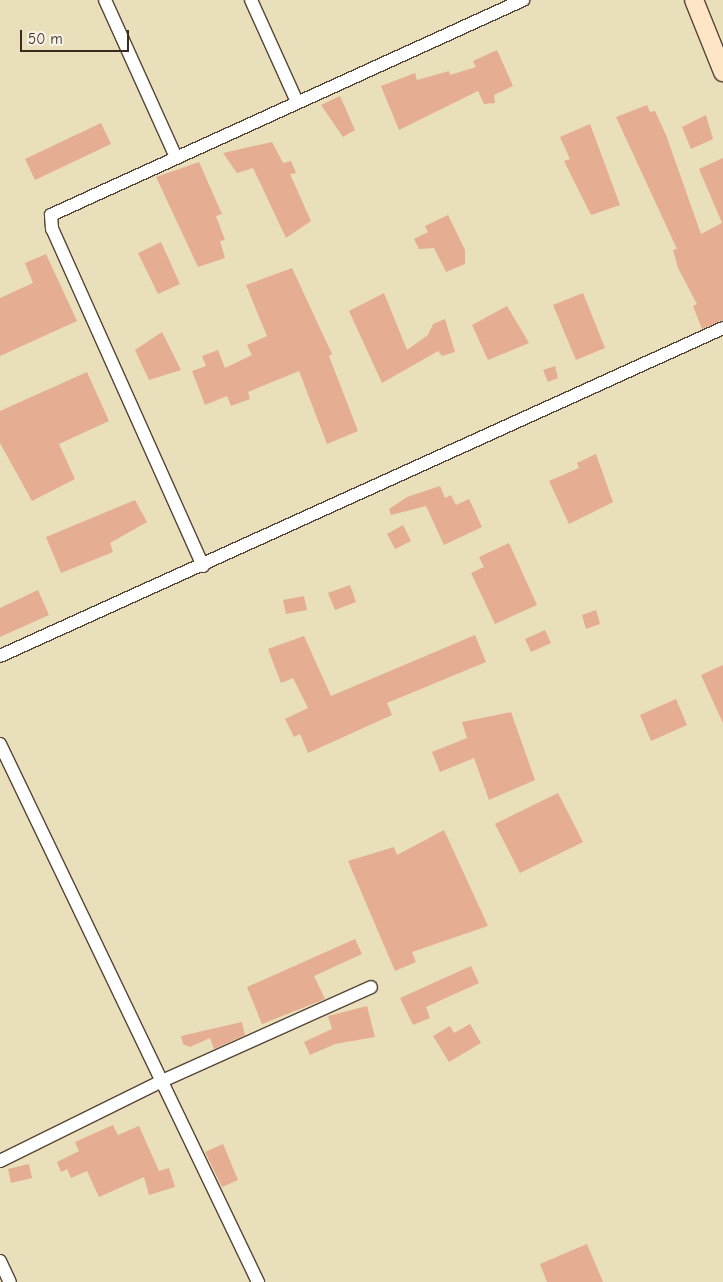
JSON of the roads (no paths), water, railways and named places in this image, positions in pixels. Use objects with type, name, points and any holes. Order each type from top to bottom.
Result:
[{"type":"main road","points":[[694,0],[723,72]]},
{"type":"street","points":[[105,0],[176,157]]},
{"type":"street","points":[[251,0],[297,102]]},
{"type":"street","points":[[204,566],[50,219],[55,212],[523,0]]},
{"type":"street","points":[[0,656],[204,566],[723,328]]},
{"type":"street","points":[[0,744],[258,1282]]},
{"type":"street","points":[[0,1161],[162,1081],[371,987]]},
{"type":"street","points":[[0,1261],[10,1282]]}]
